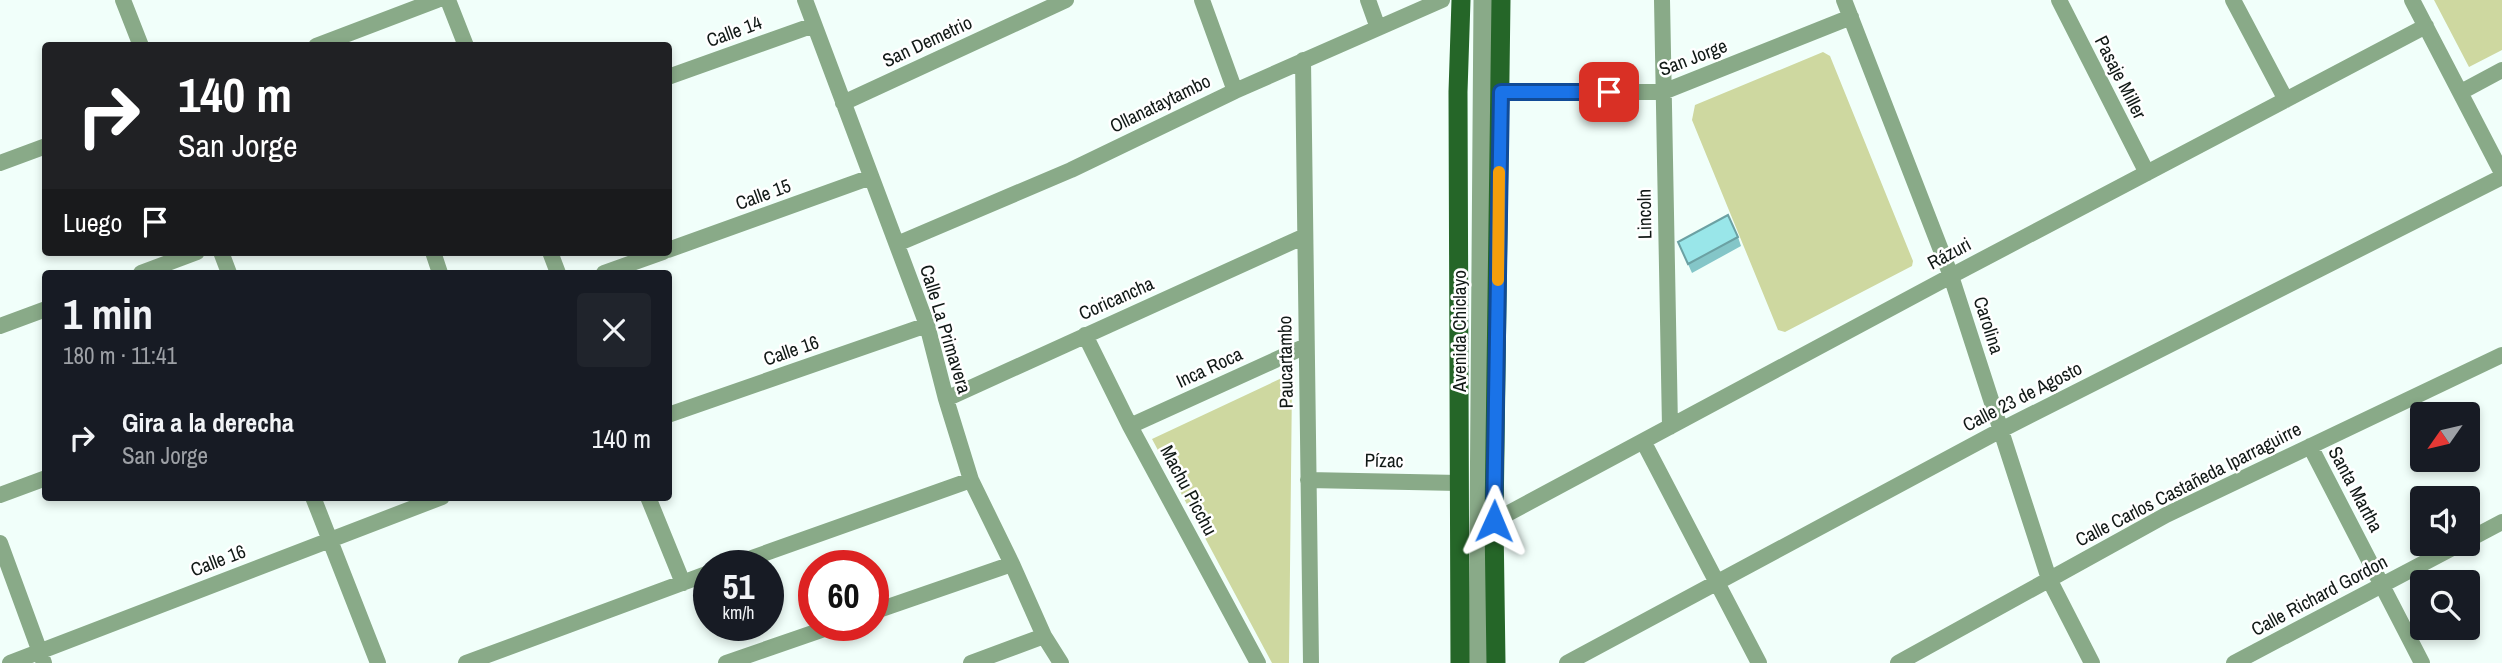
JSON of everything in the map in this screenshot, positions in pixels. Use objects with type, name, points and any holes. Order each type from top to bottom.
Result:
[{"type":"main road","name":"Avenida Chiclayo","points":[[1460,663],[1458,92],[1461,0]]},
{"type":"main road","name":"Avenida Chiclayo","points":[[1496,663],[1494,521],[1500,0]]},
{"type":"street","points":[[123,0],[139,42]]},
{"type":"street","points":[[327,42],[437,0]]},
{"type":"street","points":[[448,0],[465,42]]},
{"type":"street","name":"Calle La Primavera","points":[[805,0],[927,325],[971,480],[1044,636],[1061,663]]},
{"type":"street","name":"San Demetrio","points":[[844,103],[1066,0]]},
{"type":"street","points":[[1202,0],[1235,91]]},
{"type":"street","points":[[1368,0],[1378,28]]},
{"type":"street","name":"Ollanataytambo","points":[[897,244],[1071,170],[1235,91],[1442,0]]},
{"type":"street","name":"Avenida Chiclayo","points":[[1478,663],[1483,0]]},
{"type":"street","name":"Lincoln","points":[[1662,0],[1670,427]]},
{"type":"street","name":"Carolina","points":[[1844,0],[1951,276],[2049,579],[2092,663]]},
{"type":"street","name":"Pasaje Miller","points":[[2059,0],[2147,173]]},
{"type":"street","points":[[2233,0],[2286,100]]},
{"type":"street","points":[[2412,0],[2502,175]]},
{"type":"street","name":"San Jorge","points":[[1501,92],[1662,92],[1851,17]]},
{"type":"street","name":"Calle 14","points":[[672,76],[814,24]]},
{"type":"street","name":"Rázuri","points":[[1494,521],[2426,26]]},
{"type":"street","name":"Paucartambo","points":[[1303,60],[1311,663]]},
{"type":"street","points":[[2461,92],[2502,70]]},
{"type":"street","points":[[0,163],[42,147]]},
{"type":"street","name":"Calle 23 de Agosto","points":[[1567,663],[2001,430],[2502,175]]},
{"type":"street","name":"Calle 15","points":[[672,249],[871,177]]},
{"type":"street","name":"Coricancha","points":[[946,399],[1305,236]]},
{"type":"street","points":[[149,270],[186,256]]},
{"type":"street","points":[[612,270],[652,256]]},
{"type":"street","points":[[0,326],[42,310]]},
{"type":"street","name":"Calle 16","points":[[672,414],[927,325]]},
{"type":"street","name":"Machu Picchu","points":[[1085,335],[1130,426],[1258,663]]},
{"type":"street","name":"Inca Roca","points":[[1130,426],[1306,346]]},
{"type":"street","name":"Calle Carlos Castañeda Iparraguirre","points":[[1898,663],[2166,515],[2502,355]]},
{"type":"street","points":[[1643,441],[1759,663]]},
{"type":"street","name":"Santa Martha","points":[[2310,446],[2422,663]]},
{"type":"street","points":[[0,495],[42,479]]},
{"type":"street","points":[[774,550],[971,480]]},
{"type":"street","name":"Pízac","points":[[1308,480],[1459,483]]},
{"type":"street","points":[[314,501],[377,663]]},
{"type":"street","name":"Calle 16","points":[[10,663],[42,658],[329,540],[431,501]]},
{"type":"street","points":[[650,501],[683,583]]},
{"type":"street","points":[[2480,534],[2502,522]]},
{"type":"street","points":[[0,543],[42,658]]},
{"type":"street","name":"Calle Richard Gordon","points":[[2234,663],[2437,556]]},
{"type":"street","points":[[889,606],[1012,564]]},
{"type":"street","points":[[466,663],[693,579]]},
{"type":"street","points":[[971,663],[1044,636]]},
{"type":"street","points":[[726,663],[798,638]]},
{"type":"green space","points":[[2434,0],[2502,0],[2502,50],[2469,67]]},
{"type":"green space","points":[[1823,52],[1830,56],[1913,261],[1912,266],[1785,332],[1778,330],[1692,120],[1695,105]]},
{"type":"green space","points":[[1284,377],[1292,381],[1289,663],[1272,663],[1152,439]]},
{"type":"building","points":[[1728,215],[1738,237],[1688,264],[1678,242]]},
{"type":"slow traffic","points":[[1498,280],[1499,172]]},
{"type":"route","points":[[1494,521],[1501,92],[1609,92]]}]
